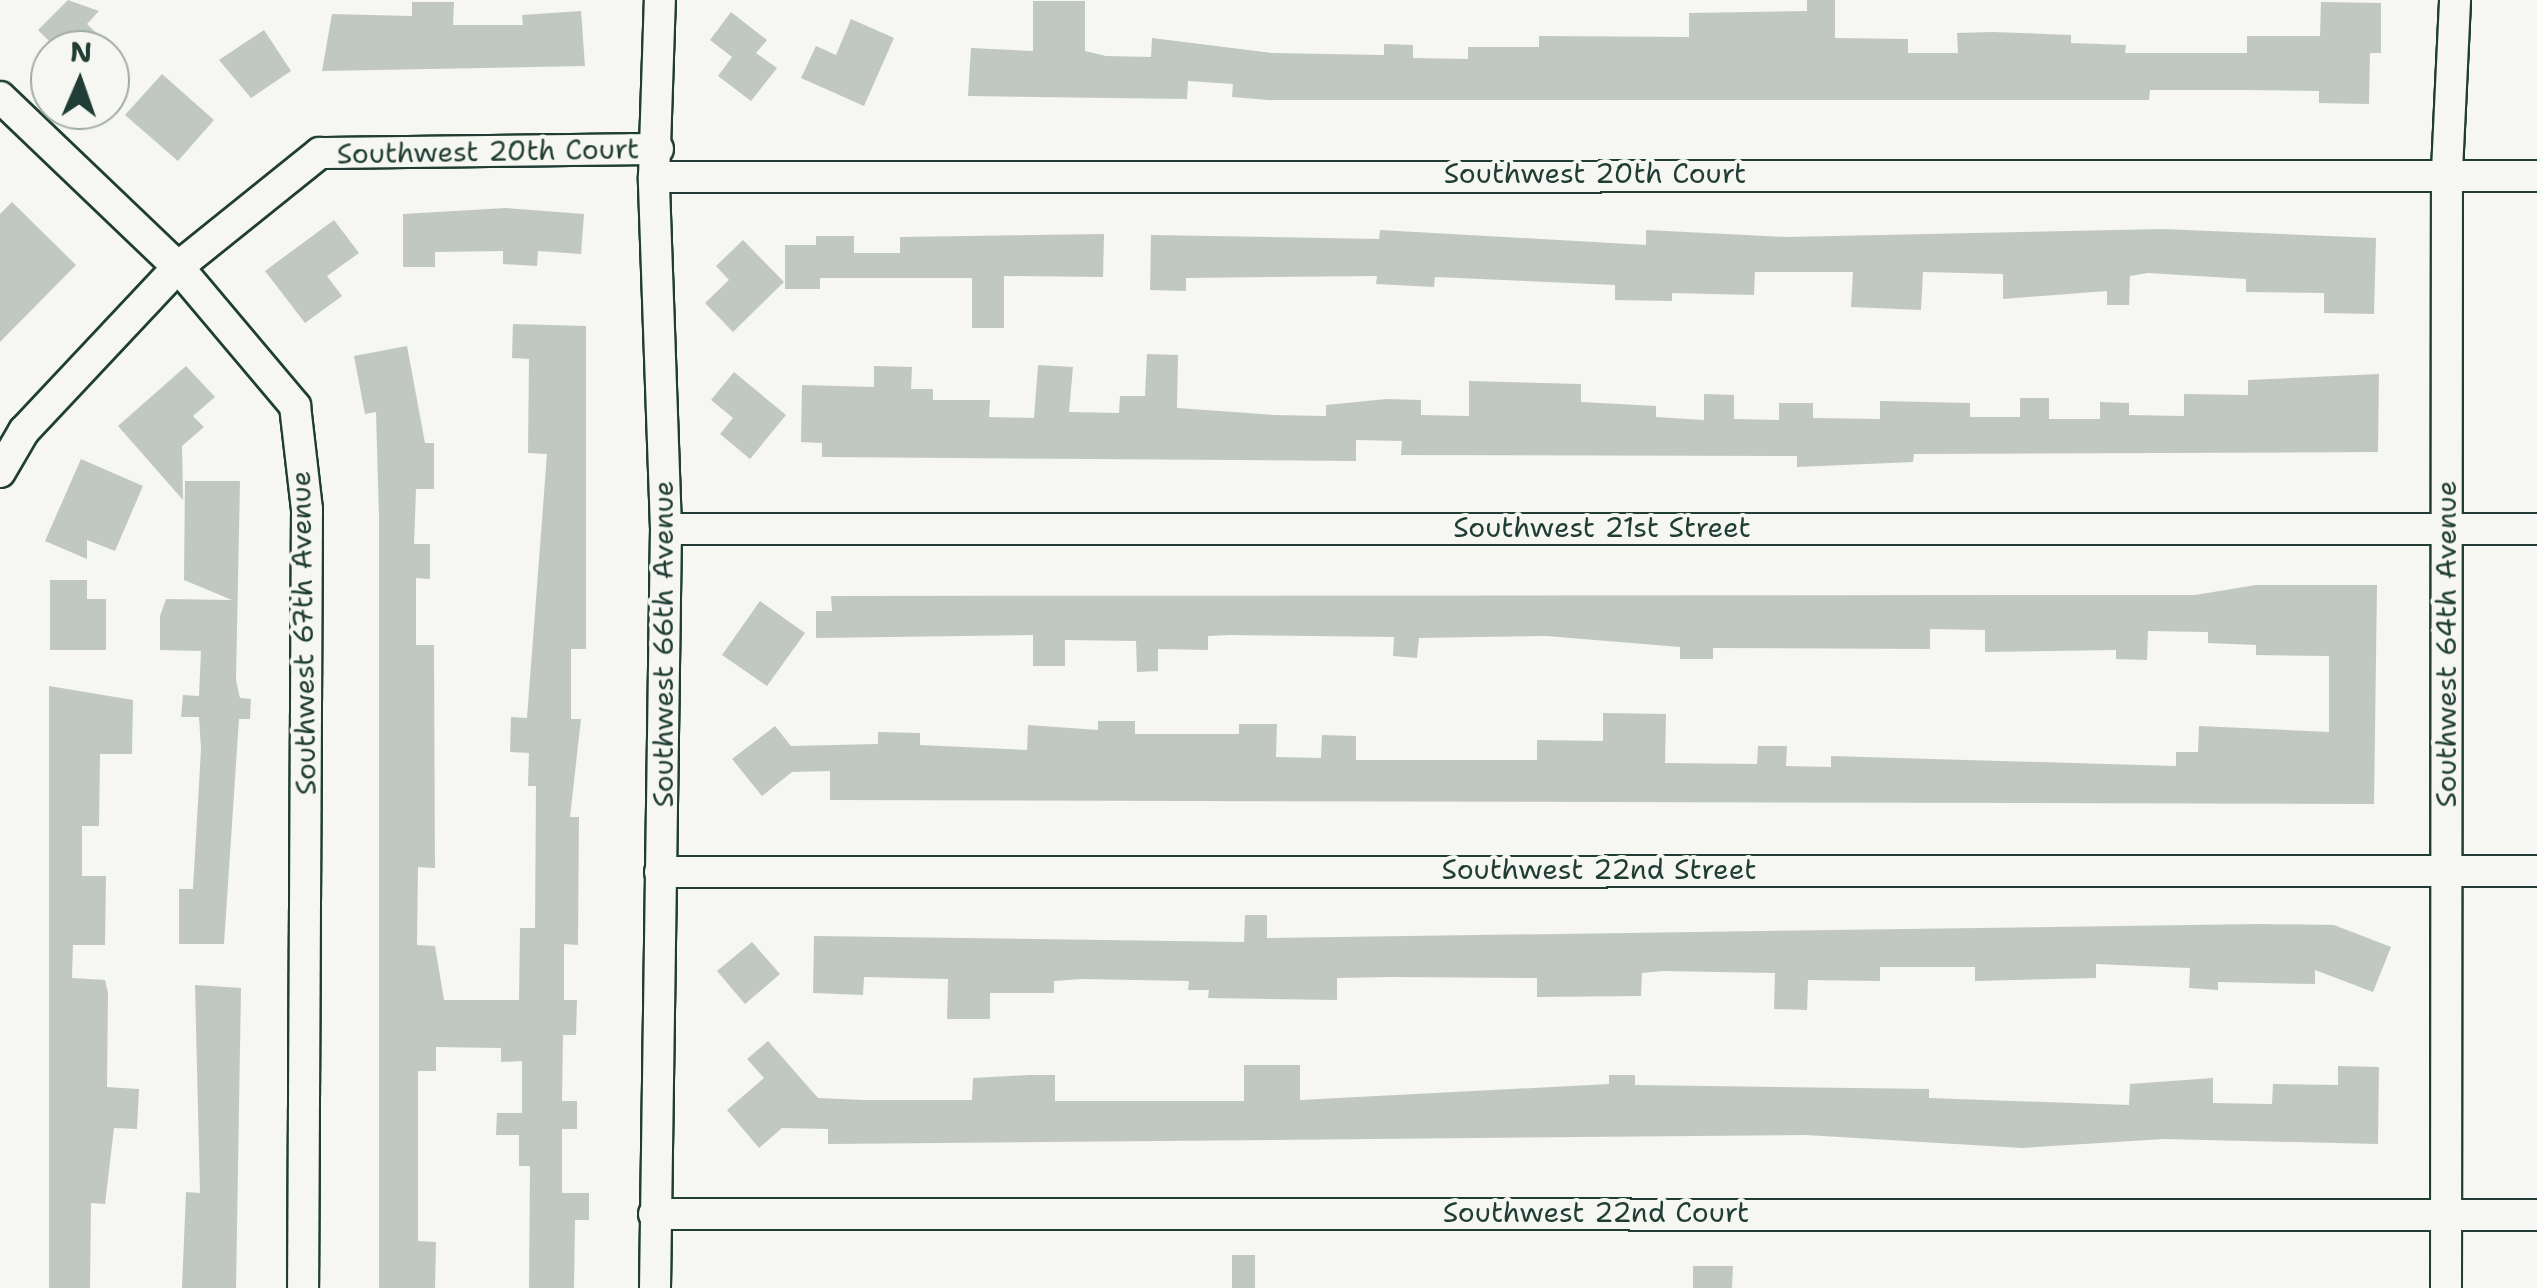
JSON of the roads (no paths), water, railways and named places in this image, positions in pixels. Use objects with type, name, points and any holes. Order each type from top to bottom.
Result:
[{"type":"street","name":"Southwest 66th Avenue","points":[[655,1288],[666,529],[656,163],[660,0]]},
{"type":"street","name":"Southwest 64th Avenue","points":[[2446,1288],[2446,171],[2455,0]]},
{"type":"street","name":"Southwest 67th Avenue","points":[[0,97],[178,267],[295,406],[307,509],[303,1288]]},
{"type":"street","name":"Southwest 20th Court","points":[[0,472],[24,431],[178,267],[320,152],[656,163],[2446,171],[2537,176]]},
{"type":"street","name":"Southwest 21st Street","points":[[666,529],[2445,524],[2537,529]]},
{"type":"street","name":"Southwest 22nd Street","points":[[660,872],[2446,866],[2537,871]]},
{"type":"street","name":"Southwest 22nd Court","points":[[654,1214],[2446,1211],[2537,1215]]}]
